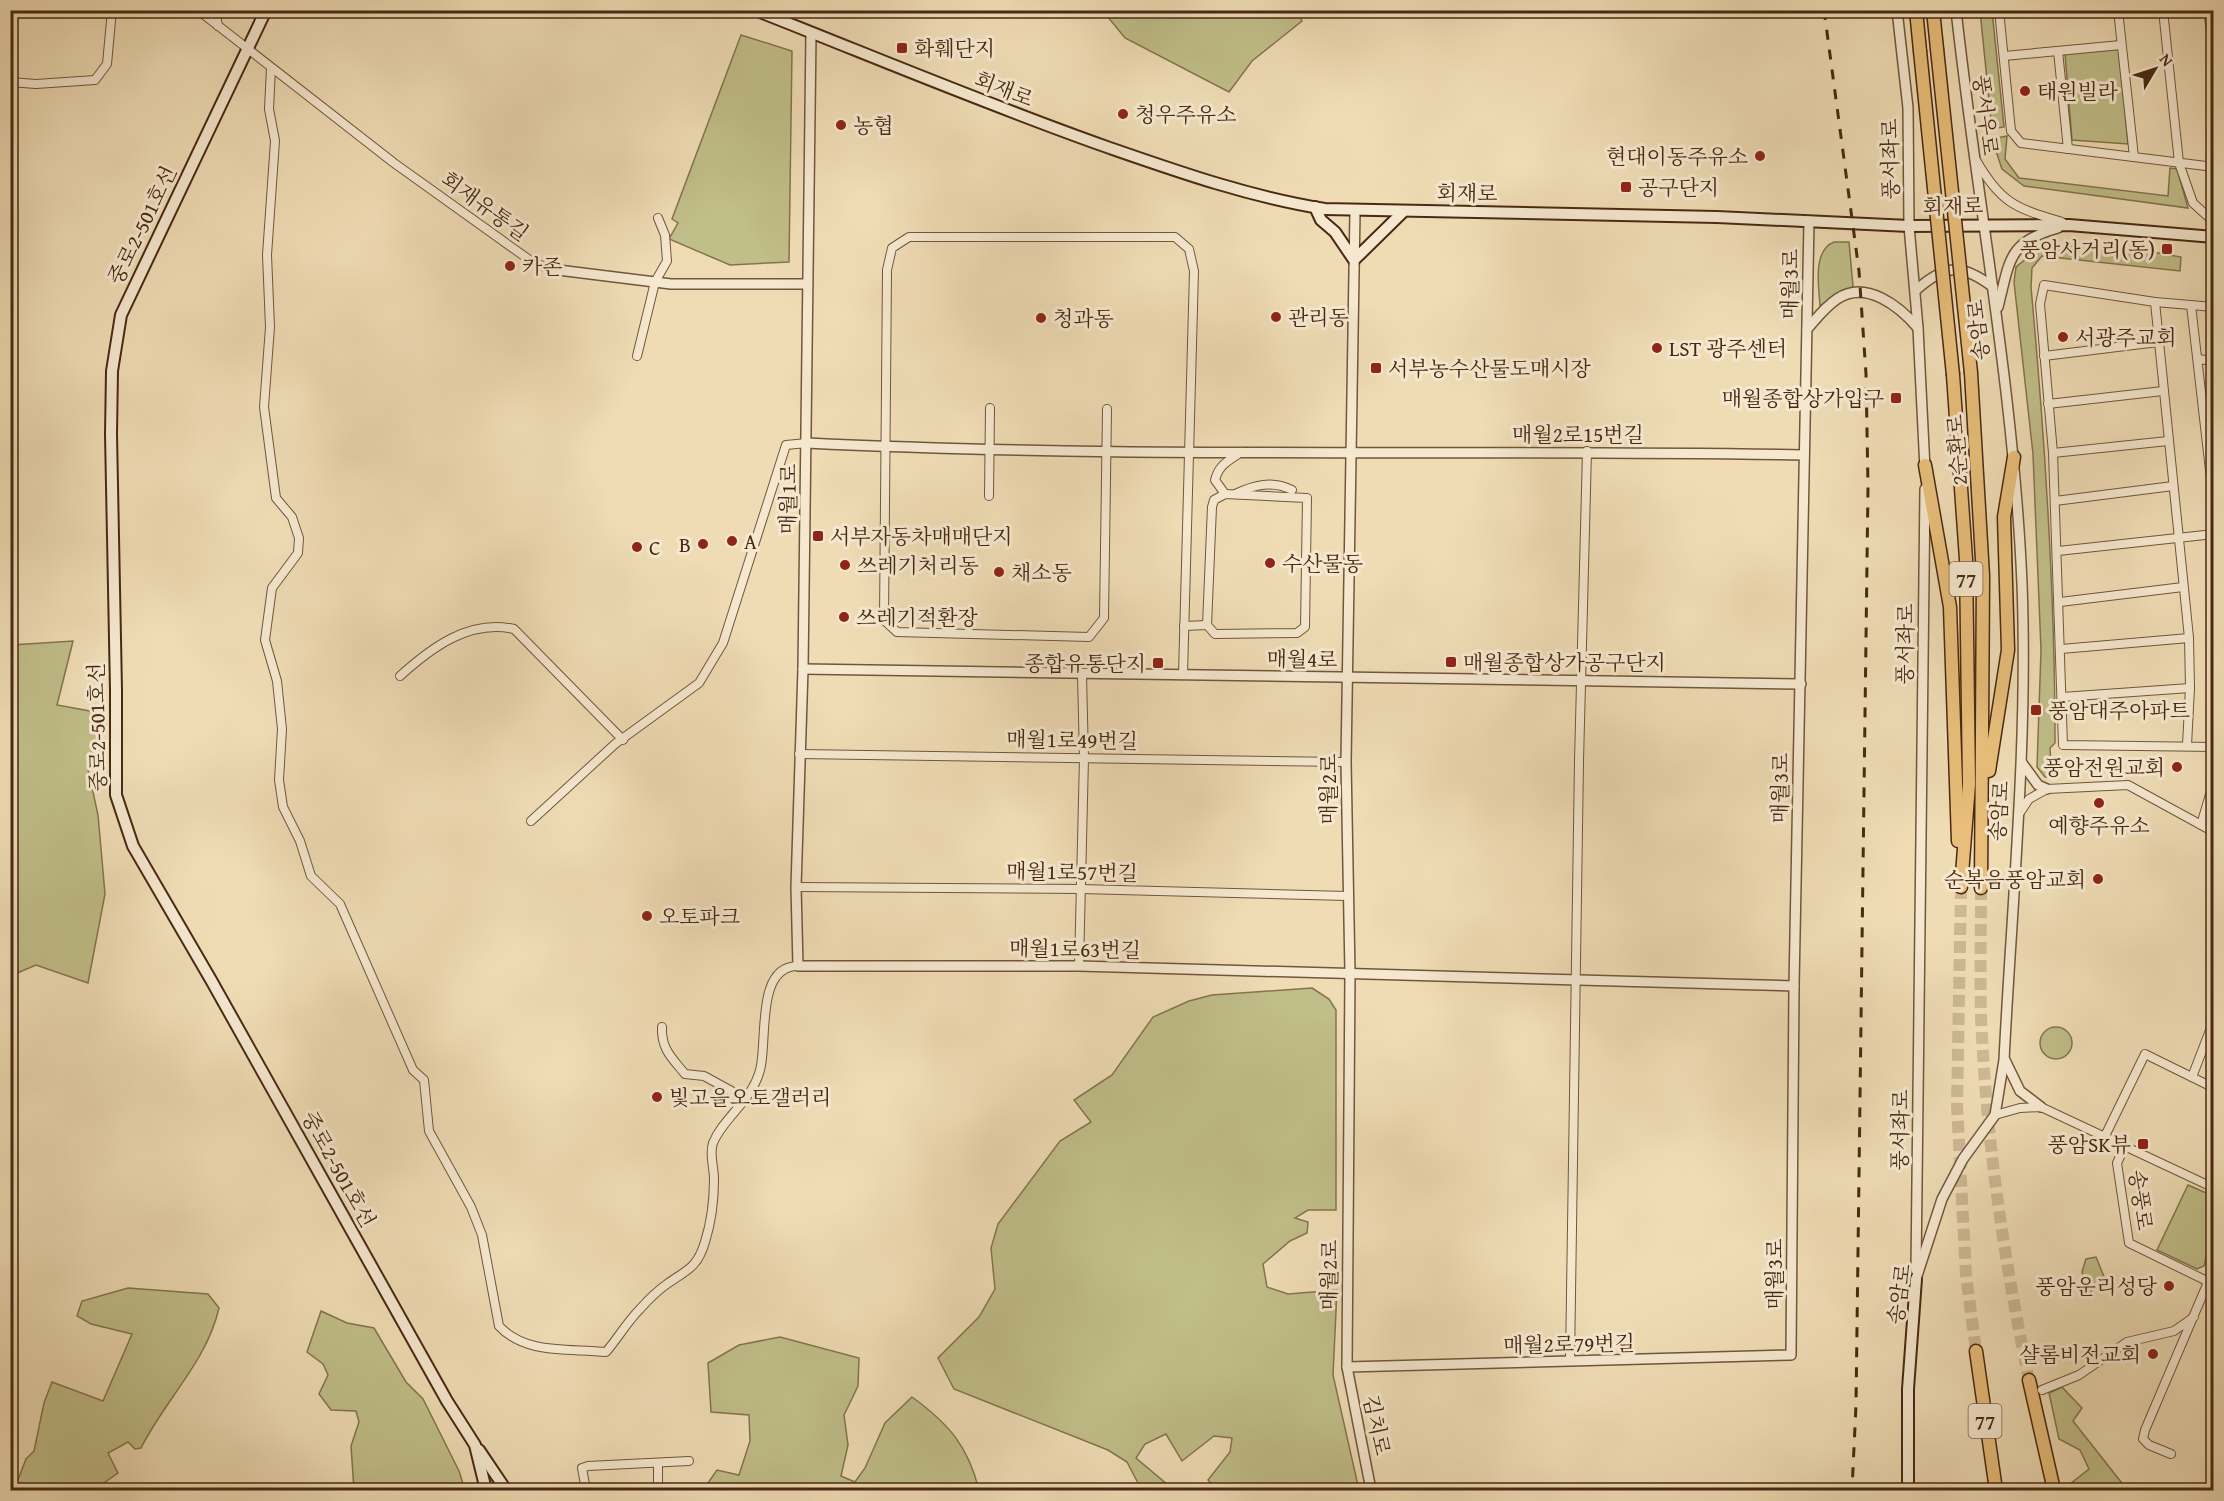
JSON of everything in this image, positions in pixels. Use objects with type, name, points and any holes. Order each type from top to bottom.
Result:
[{"type":"highway","name":"2순환로","points":[[1916,10],[1953,375],[1966,560],[1969,784],[1961,887],[1950,607],[1925,465]]},
{"type":"highway","name":"2순환로","points":[[1933,10],[1971,373],[1983,576],[1981,888]]},
{"type":"highway","points":[[1983,810],[2008,650],[2004,517],[2014,457]]},
{"type":"highway","name":"77","points":[[1976,1352],[1996,1491]]},
{"type":"highway","points":[[2029,1380],[2054,1491]]},
{"type":"main road","name":"중로2-501호선","points":[[266,10],[121,315],[112,371],[111,402],[116,795],[133,846],[211,980],[441,1391],[475,1445],[486,1491]]},
{"type":"main road","name":"회재로","points":[[755,10],[1038,123],[1194,177],[1263,197],[1315,207],[1355,211],[1625,214],[1909,226],[2069,225],[2214,237]]},
{"type":"main road","points":[[1315,207],[1321,220],[1335,232],[1354,260],[1404,212]]},
{"type":"main road","name":"송암로","points":[[1908,1491],[1908,1389],[1916,1279]]},
{"type":"main road","points":[[475,1445],[506,1491]]},
{"type":"street","points":[[10,82],[36,84],[95,80],[107,64],[112,10]]},
{"type":"street","name":"회재유통길","points":[[198,10],[404,170],[531,261],[550,269],[655,282],[807,284]]},
{"type":"street","points":[[215,10],[218,26]]},
{"type":"street","name":"풍서좌로","points":[[1897,10],[1908,108],[1909,226],[1918,328],[1925,465],[1916,1279]]},
{"type":"street","name":"풍서우로","points":[[1956,10],[1983,225]]},
{"type":"street","points":[[1999,10],[2012,131],[2021,142],[2214,167]]},
{"type":"street","points":[[2118,10],[2134,157]]},
{"type":"street","points":[[2163,10],[2179,163],[2193,203],[2214,222]]},
{"type":"street","points":[[2208,10],[2214,53]]},
{"type":"street","name":"매월1로","points":[[798,966],[796,887],[807,443],[811,33]]},
{"type":"street","points":[[2004,56],[2121,45]]},
{"type":"street","points":[[2058,51],[2068,149]]},
{"type":"street","points":[[271,68],[269,109],[276,141],[267,255],[270,327],[264,407],[276,498],[292,517],[299,538],[298,553],[272,588],[265,640],[277,681],[282,729],[279,780],[283,807],[300,841],[311,876],[340,904],[413,1070],[424,1080],[429,1131],[471,1207],[482,1234],[499,1326],[509,1337],[549,1350],[606,1352],[655,1293],[668,1282],[686,1274],[696,1263],[705,1242],[710,1217],[714,1180],[712,1147],[714,1140],[746,1100],[760,1072],[772,983],[782,969],[798,966]]},
{"type":"street","points":[[1974,157],[1989,183],[2019,209],[2069,225]]},
{"type":"street","name":"매월2로","points":[[1347,1367],[1350,973],[1346,762],[1355,211]]},
{"type":"street","points":[[637,356],[655,282],[667,261],[668,248],[658,218]]},
{"type":"street","name":"매월3로","points":[[1791,1355],[1794,986],[1809,221]]},
{"type":"street","name":"송암로","points":[[1916,1279],[1942,1199],[1963,1159],[1995,1115],[2004,1060],[2022,763],[2024,710],[2022,584],[2014,457],[1997,312],[1983,225]]},
{"type":"street","points":[[1997,312],[2009,263],[2017,249],[2035,234],[2069,225]]},
{"type":"street","points":[[1107,409],[1104,618],[1100,627],[1089,637],[897,632],[884,620],[884,447],[888,255],[899,241],[909,237],[1164,235],[1183,241],[1189,249],[1194,271],[1183,675]]},
{"type":"street","points":[[1915,291],[1935,273],[1953,270],[1975,274],[1993,287]]},
{"type":"street","points":[[2214,307],[2155,302],[2044,285],[2040,304],[2053,453],[2060,602],[2063,745],[2214,747]]},
{"type":"street","points":[[1807,329],[1838,298],[1856,293],[1882,298],[1895,304],[1918,328]]},
{"type":"street","points":[[2155,302],[2189,638],[2190,688],[2187,745]]},
{"type":"street","points":[[2191,305],[2214,505]]},
{"type":"street","points":[[2044,356],[2158,342]]},
{"type":"street","points":[[2198,359],[2214,361]]},
{"type":"street","points":[[2048,404],[2163,391]]},
{"type":"street","points":[[989,496],[990,408]]},
{"type":"street","points":[[2053,453],[2168,441]]},
{"type":"street","points":[[531,821],[615,744],[695,688],[714,661],[723,643],[786,445],[807,443]]},
{"type":"street","name":"매월2로15번길","points":[[807,443],[990,450],[1188,453],[1587,451],[1804,455]]},
{"type":"street","points":[[1570,1361],[1587,451]]},
{"type":"street","points":[[1241,452],[1221,465],[1217,471],[1215,480],[1229,494],[1307,498],[1305,627],[1291,634],[1215,634],[1207,625],[1214,500],[1229,494],[1256,484],[1284,486],[1292,490]]},
{"type":"street","points":[[2055,501],[2173,486]]},
{"type":"street","points":[[2058,551],[2214,534]]},
{"type":"street","points":[[2060,602],[2183,587]]},
{"type":"street","points":[[1184,626],[1207,625]]},
{"type":"street","points":[[400,676],[435,646],[454,636],[486,627],[501,626],[514,629],[623,740]]},
{"type":"street","points":[[2061,649],[2189,638]]},
{"type":"street","name":"매월4로","points":[[803,669],[1082,675],[1347,677],[1453,681],[1582,679],[1801,684]]},
{"type":"street","points":[[1079,966],[1084,758],[1082,675]]},
{"type":"street","points":[[2062,697],[2190,688]]},
{"type":"street","name":"매월1로49번길","points":[[799,754],[1346,762]]},
{"type":"street","points":[[2022,763],[2038,785],[2047,789]]},
{"type":"street","points":[[2201,825],[2214,781]]},
{"type":"street","points":[[2019,814],[2029,799],[2047,789],[2128,785],[2214,832]]},
{"type":"street","name":"매월1로57번길","points":[[796,887],[1081,889],[1347,896]]},
{"type":"street","name":"매월1로63번길","points":[[798,966],[1079,966],[1794,986]]},
{"type":"street","points":[[2192,1077],[2214,1020]]},
{"type":"street","points":[[662,1027],[662,1041],[665,1050],[685,1074],[704,1076],[746,1100]]},
{"type":"street","points":[[2105,1136],[2145,1054],[2214,1088]]},
{"type":"street","points":[[2004,1060],[2020,1091],[2041,1107]]},
{"type":"street","points":[[1995,1115],[2020,1108],[2041,1107]]},
{"type":"street","name":"송풍로","points":[[2041,1107],[2214,1188]]},
{"type":"street","name":"송풍로","points":[[2124,1146],[2117,1162],[2129,1243],[2209,1282]]},
{"type":"street","points":[[2171,1454],[2149,1445],[2143,1439],[2214,1268]]},
{"type":"street","points":[[2042,1390],[2079,1375],[2104,1355],[2127,1342],[2174,1331],[2195,1317]]},
{"type":"street","name":"매월2로79번길","points":[[1347,1367],[1791,1355]]},
{"type":"street","name":"김치로","points":[[1347,1367],[1371,1491]]},
{"type":"street","points":[[586,1491],[582,1468],[689,1461]]},
{"type":"street","points":[[658,1463],[658,1491]]},
{"type":"shaded area","points":[[1103,11],[1298,11],[1302,21],[1252,61],[1229,92],[1125,38]]},
{"type":"shaded area","points":[[1980,11],[1992,11],[2004,127],[1992,129]]},
{"type":"shaded area","points":[[741,35],[792,51],[789,262],[730,265],[669,239],[678,223],[672,219]]},
{"type":"shaded area","points":[[2119,48],[2128,144],[2072,140],[2065,54]]},
{"type":"shaded area","points":[[2007,136],[2005,159],[2019,178],[2168,196],[2170,168],[2177,169],[2188,208],[2024,186],[2002,169],[1992,139]]},
{"type":"shaded area","points":[[1834,242],[1849,242],[1854,297],[1831,299],[1820,306],[1818,270],[1822,253]]},
{"type":"shaded area","points":[[2084,245],[2129,248],[2181,257],[2180,271],[2042,256],[2032,268],[2031,287],[2045,458],[2053,629],[2055,743],[2050,748],[2052,777],[2045,777],[2037,767],[2041,650],[2033,454],[2014,282],[2016,267],[2042,246],[2061,248]]},
{"type":"shaded area","points":[[73,641],[57,705],[95,712],[99,757],[88,769],[98,815],[105,894],[88,983],[36,965],[10,976],[11,645]]},
{"type":"shaded area","points":[[1312,988],[1329,999],[1336,1010],[1336,1210],[1308,1210],[1295,1218],[1308,1222],[1307,1233],[1290,1241],[1263,1264],[1267,1287],[1288,1294],[1337,1290],[1333,1375],[1359,1490],[1217,1490],[1208,1480],[1230,1452],[1232,1438],[1214,1436],[1182,1461],[1166,1434],[1145,1444],[1136,1458],[1174,1490],[1132,1490],[1139,1485],[1127,1462],[1108,1450],[954,1389],[938,1358],[979,1317],[995,1289],[991,1248],[998,1224],[1060,1141],[1091,1122],[1074,1100],[1112,1075],[1153,1017],[1189,1001],[1212,995]]},
{"type":"shaded area","points":[[2056,1027],[2067,1032],[2072,1043],[2067,1054],[2056,1059],[2045,1054],[2040,1043],[2045,1032]]},
{"type":"shaded area","points":[[2188,1185],[2213,1196],[2213,1227],[2204,1266],[2197,1269],[2157,1250]]},
{"type":"shaded area","points":[[2096,1257],[2105,1279],[2089,1293],[2082,1272],[2086,1259]]},
{"type":"shaded area","points":[[128,1288],[208,1294],[219,1308],[213,1327],[195,1363],[141,1448],[135,1449],[128,1442],[108,1453],[118,1473],[104,1483],[107,1490],[14,1490],[26,1459],[34,1451],[44,1403],[52,1382],[103,1401],[132,1334],[91,1324],[77,1316],[82,1301]]},
{"type":"shaded area","points":[[321,1311],[347,1323],[374,1328],[406,1382],[423,1399],[459,1471],[465,1490],[354,1490],[351,1446],[359,1422],[356,1411],[331,1410],[319,1394],[328,1375],[323,1364],[307,1352]]},
{"type":"shaded area","points":[[780,1337],[859,1358],[858,1386],[844,1415],[848,1445],[841,1476],[855,1482],[865,1468],[885,1423],[912,1397],[947,1427],[963,1448],[979,1490],[703,1490],[717,1470],[739,1475],[750,1441],[749,1415],[711,1412],[708,1363],[739,1345]]},
{"type":"shaded area","points":[[2062,1387],[2082,1408],[2073,1421],[2125,1487],[2134,1490],[2071,1490],[2070,1484],[2089,1469],[2080,1450],[2059,1439],[2049,1393]]},
{"type":"tunnel","points":[[1961,887],[1957,1105],[1966,1275],[1976,1351]]},
{"type":"tunnel","points":[[1981,888],[1981,1016],[1987,1108],[2004,1245],[2029,1380]]},
{"type":"railway","points":[[1824,10],[1859,271],[1866,374],[1868,486],[1856,1405],[1852,1490]]},
{"type":"place","name":"화훼단지","points":[[902,48]]},
{"type":"place","name":"태원빌라","points":[[2025,91]]},
{"type":"place","name":"청우주유소","points":[[1123,114]]},
{"type":"place","name":"농협","points":[[841,125]]},
{"type":"place","name":"현대이동주유소","points":[[1760,156]]},
{"type":"place","name":"공구단지","points":[[1626,187]]},
{"type":"place","name":"풍암사거리(동)","points":[[2167,249]]},
{"type":"place","name":"카존","points":[[510,266]]},
{"type":"place","name":"관리동","points":[[1276,317]]},
{"type":"place","name":"청과동","points":[[1041,318]]},
{"type":"place","name":"서광주교회","points":[[2063,337]]},
{"type":"place","name":"LST 광주센터","points":[[1657,348]]},
{"type":"place","name":"서부농수산물도매시장","points":[[1376,368]]},
{"type":"place","name":"매월종합상가입구","points":[[1896,398]]},
{"type":"place","name":"서부자동차매매단지","points":[[818,536]]},
{"type":"place","name":"A","points":[[732,541]]},
{"type":"place","name":"B","points":[[703,544]]},
{"type":"place","name":"C","points":[[637,547]]},
{"type":"place","name":"수산물동","points":[[1270,563]]},
{"type":"place","name":"쓰레기처리동","points":[[845,565]]},
{"type":"place","name":"채소동","points":[[999,572]]},
{"type":"place","name":"쓰레기적환장","points":[[844,617]]},
{"type":"place","name":"매월종합상가공구단지","points":[[1451,662]]},
{"type":"place","name":"종합유통단지","points":[[1158,663]]},
{"type":"place","name":"풍암대주아파트","points":[[2036,710]]},
{"type":"place","name":"풍암전원교회","points":[[2177,767]]},
{"type":"place","name":"예향주유소","points":[[2099,803]]},
{"type":"place","name":"순복음풍암교회","points":[[2098,879]]},
{"type":"place","name":"오토파크","points":[[647,916]]},
{"type":"place","name":"빛고을오토갤러리","points":[[657,1097]]},
{"type":"place","name":"풍암SK뷰","points":[[2143,1144]]},
{"type":"place","name":"풍암운리성당","points":[[2169,1286]]},
{"type":"place","name":"샬롬비전교회","points":[[2153,1354]]}]
